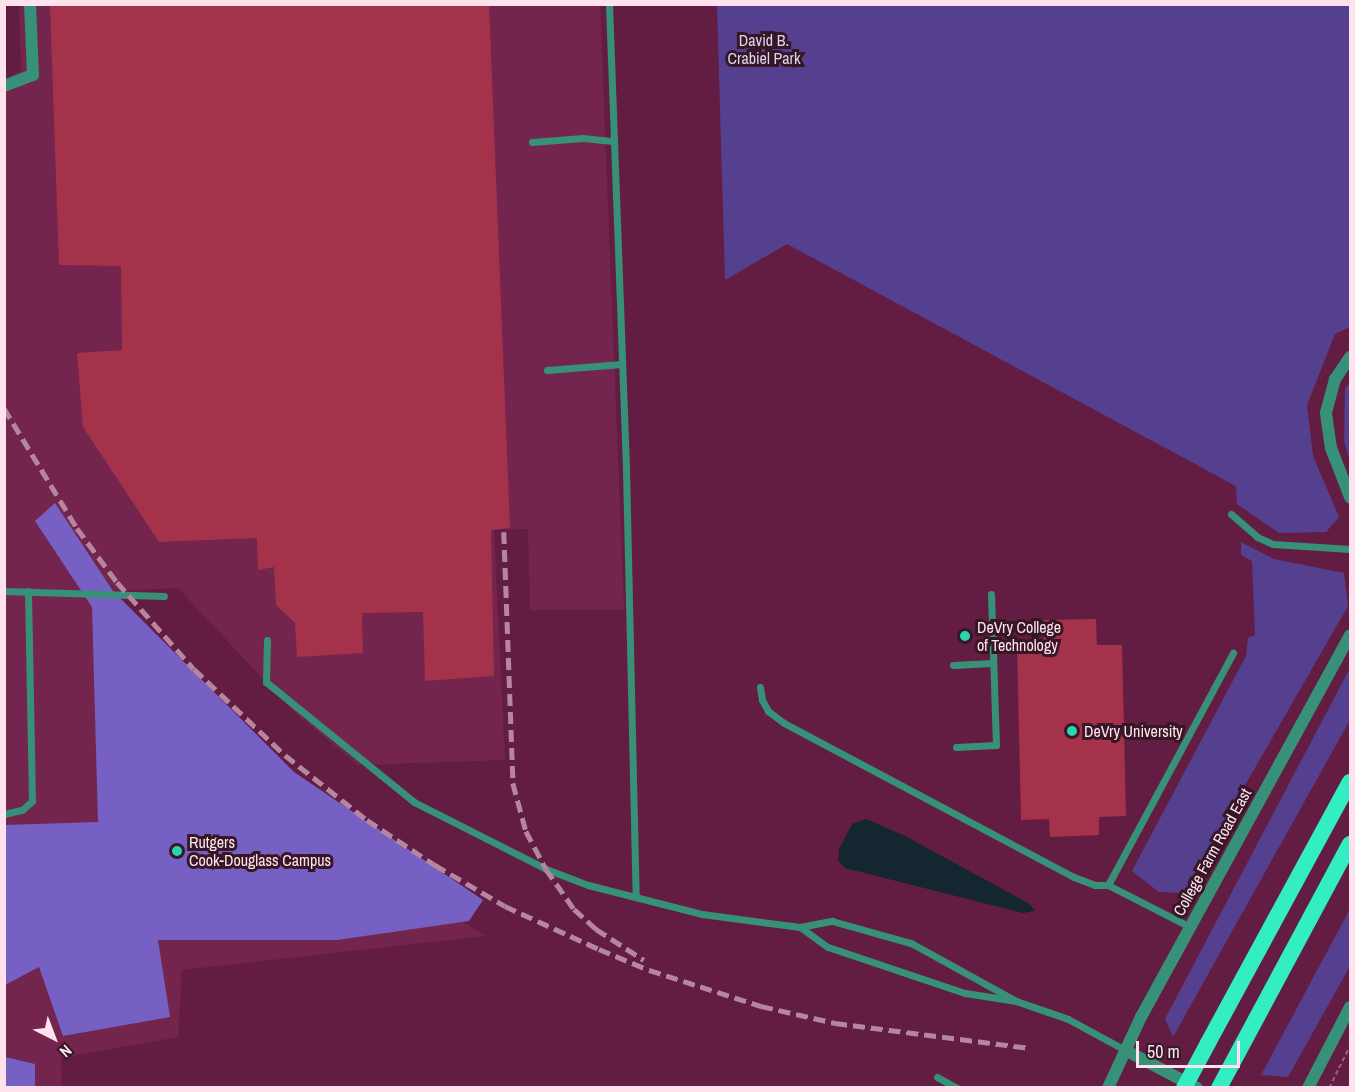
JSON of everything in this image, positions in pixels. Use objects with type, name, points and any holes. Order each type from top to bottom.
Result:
[{"type":"highway","points":[[1184,1088],[1350,782]]},
{"type":"highway","points":[[1219,1088],[1350,844]]},
{"type":"street","points":[[4,86],[33,75],[30,4]]},
{"type":"street","points":[[1350,357],[1335,379],[1326,413],[1331,448],[1350,497]]},
{"type":"street","name":"College Farm Road East","points":[[1108,1088],[1125,1050],[1190,927],[1332,674],[1350,636]]},
{"type":"street","points":[[1308,1088],[1350,1007]]},
{"type":"street","points":[[1125,1050],[1197,1088]]},
{"type":"lane","points":[[609,4],[622,364],[636,896]]},
{"type":"lane","points":[[532,142],[583,138],[613,141]]},
{"type":"lane","points":[[547,370],[622,364]]},
{"type":"lane","points":[[1231,514],[1257,537],[1273,544],[1350,549]]},
{"type":"lane","points":[[4,591],[164,596]]},
{"type":"lane","points":[[4,814],[22,810],[32,801],[28,591]]},
{"type":"lane","points":[[956,747],[996,745],[991,594]]},
{"type":"lane","points":[[267,640],[266,682],[414,802],[546,869],[588,885],[702,914],[800,927],[832,921],[911,943],[1016,1001],[1068,1019],[1125,1050]]},
{"type":"lane","points":[[1108,885],[1233,653]]},
{"type":"lane","points":[[953,665],[993,663]]},
{"type":"lane","points":[[760,687],[762,700],[768,711],[784,723],[1074,877],[1095,885],[1108,885],[1190,927]]},
{"type":"lane","points":[[800,927],[828,947],[965,993],[1016,1001]]},
{"type":"lane","points":[[937,1077],[957,1088]]},
{"type":"path","points":[[1329,1088],[1350,1046]]},
{"type":"shaded area","points":[[19,5],[600,5],[624,610],[530,610],[528,529],[494,530],[505,760],[358,765],[293,711],[178,588],[113,591],[55,503],[212,766],[486,936],[182,970],[178,1037],[61,1058],[62,1087],[5,1088],[4,80],[21,71]]},
{"type":"shaded area","name":"Rutgers Cook-Douglass Campus","points":[[55,503],[113,591],[294,772],[483,900],[469,921],[337,940],[158,940],[170,1017],[63,1036],[39,967],[5,985],[4,825],[98,822],[92,607],[35,521]]},
{"type":"shaded area","points":[[5,1057],[35,1064],[35,1087],[5,1087]]},
{"type":"green space","name":"David B. Crabiel Park","points":[[717,5],[1350,5],[1350,327],[1335,334],[1307,405],[1313,456],[1339,517],[1326,532],[1279,533],[1237,504],[1236,486],[787,244],[725,280]]},
{"type":"green space","points":[[1350,382],[1350,460],[1344,441],[1345,389]]},
{"type":"green space","points":[[1241,542],[1274,559],[1344,573],[1348,606],[1183,893],[1159,892],[1132,871],[1246,656],[1248,638],[1255,635],[1252,561],[1241,555]]},
{"type":"green space","points":[[1350,668],[1350,720],[1173,1037],[1165,1019]]},
{"type":"green space","points":[[1350,909],[1350,966],[1288,1077],[1261,1075]]},
{"type":"water","points":[[866,819],[905,836],[1030,904],[1035,911],[1023,913],[845,868],[838,860],[839,849],[852,824]]},
{"type":"building","points":[[50,4],[489,4],[510,528],[491,530],[494,676],[425,681],[423,612],[362,613],[363,653],[297,657],[295,623],[276,605],[274,567],[258,570],[257,538],[159,542],[83,427],[77,353],[122,350],[121,266],[59,265]]},
{"type":"building","name":"DeVry University","points":[[1096,619],[1097,645],[1122,645],[1126,816],[1099,817],[1099,835],[1050,837],[1049,819],[1021,820],[1017,645],[1044,644],[1044,620]]},
{"type":"railway","points":[[4,408],[77,528],[117,582],[194,669],[285,755],[367,820],[435,865],[505,906],[599,949],[649,970],[761,1006],[835,1023],[1030,1048]]},
{"type":"railway","points":[[504,532],[513,783],[526,831],[546,869],[574,909],[596,929],[644,960]]},
{"type":"place","name":"DeVry College of Technology","points":[[965,636]]},
{"type":"place","name":"DeVry University","points":[[1072,731]]},
{"type":"place","name":"Rutgers Cook-Douglass Campus","points":[[177,851]]}]
